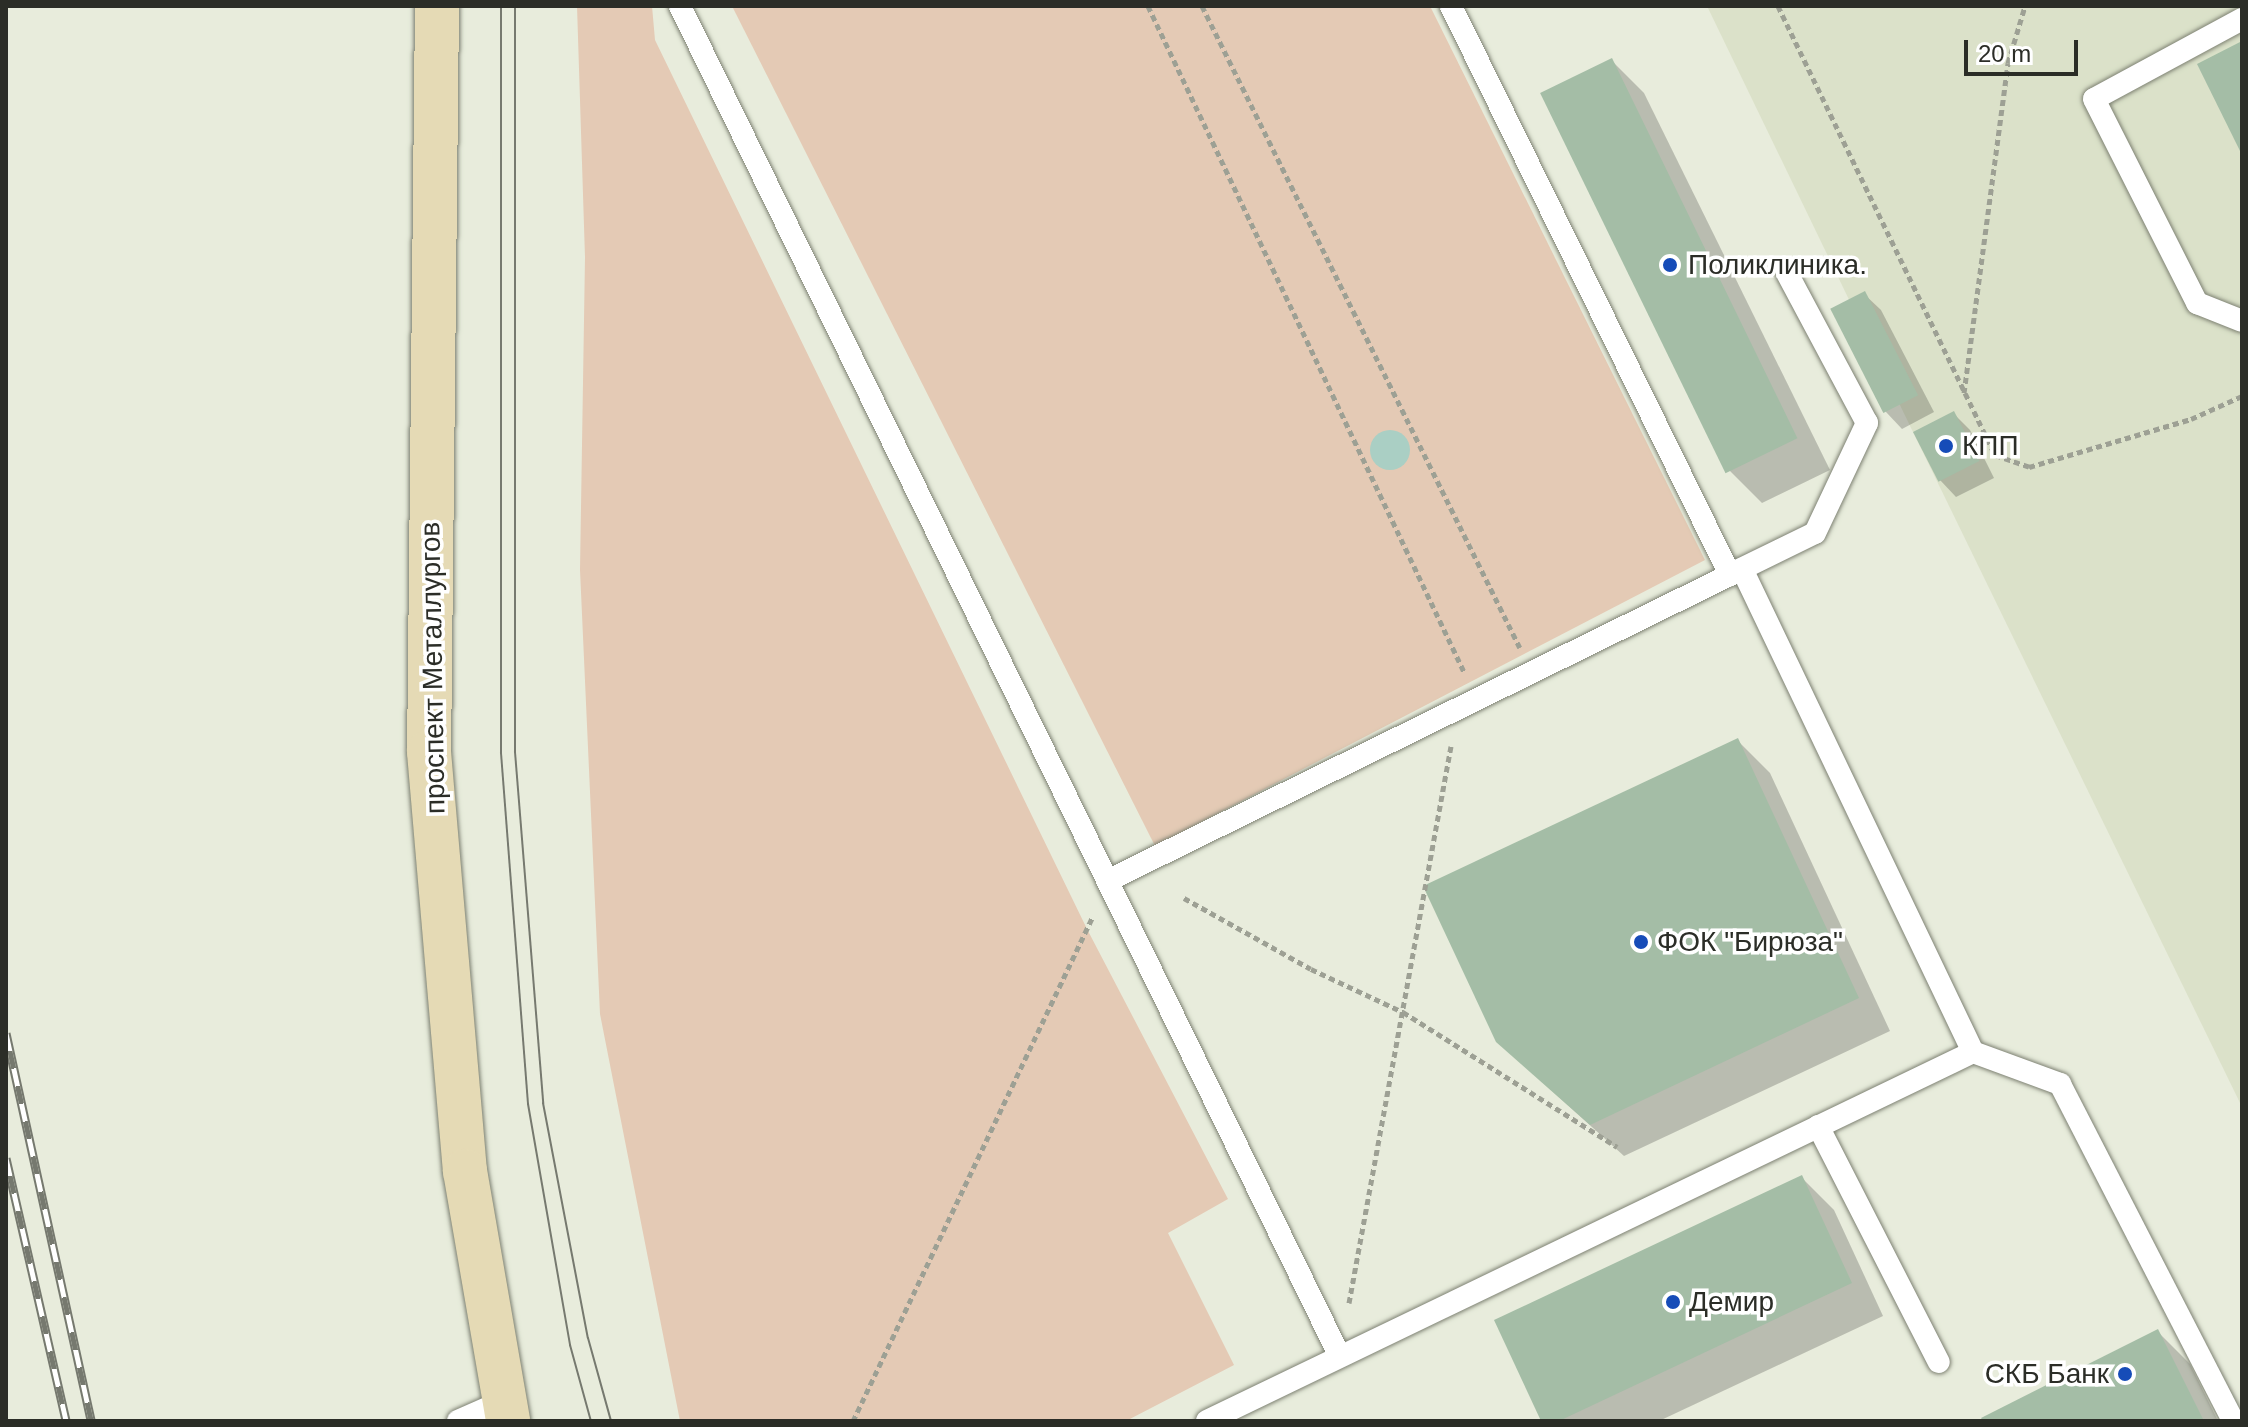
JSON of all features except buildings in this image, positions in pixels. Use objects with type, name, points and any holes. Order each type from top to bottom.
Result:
[{"type":"street","name":"проспект Металлургов","points":[[437,6],[429,752],[465,1171],[504,1411]]},
{"type":"lane","points":[[680,6],[1339,1355]]},
{"type":"lane","points":[[1451,6],[1973,1052],[2060,1084],[2233,1421]]},
{"type":"lane","points":[[2242,19],[2094,99],[2197,303],[2242,321]]},
{"type":"lane","points":[[1109,880],[1815,533],[1867,423],[1787,273]]},
{"type":"lane","points":[[1207,1421],[1973,1052]]},
{"type":"lane","points":[[1818,1126],[1939,1362]]},
{"type":"lane","points":[[458,1421],[504,1411]]},
{"type":"path","points":[[1148,6],[1465,676],[1339,1355]]},
{"type":"path","points":[[1202,6],[1520,649]]},
{"type":"path","points":[[1778,6],[1995,455],[2029,467],[2191,419],[2242,396]]},
{"type":"path","points":[[1964,394],[2008,63],[2025,6]]},
{"type":"path","points":[[853,1421],[1109,880]]},
{"type":"path","points":[[1184,898],[1311,969],[1403,1012],[1617,1147]]},
{"type":"shaded area","points":[[577,6],[652,6],[655,40],[1087,929],[1228,1199],[1168,1233],[1234,1365],[1126,1421],[680,1421],[600,1014],[580,570],[585,257]]},
{"type":"shaded area","points":[[732,6],[1430,6],[1705,560],[1155,846]]},
{"type":"shaded area","points":[[1707,6],[2242,6],[2242,1107],[1913,432]]},
{"type":"water","points":[[1390,430],[1404,436],[1410,450],[1404,464],[1390,470],[1376,464],[1370,450],[1376,436]]},
{"type":"tram line","points":[[501,6],[501,753],[528,1104],[570,1345],[591,1421]]},
{"type":"tram line","points":[[515,6],[515,752],[543,1103],[588,1338],[611,1421]]},
{"type":"railway","points":[[6,1033],[91,1421]]},
{"type":"railway","points":[[6,1158],[66,1421]]},
{"type":"place","name":"Поликлиника.","points":[[1670,265]]},
{"type":"place","name":"КПП","points":[[1946,446]]},
{"type":"place","name":"ФОК \"Бирюза\"","points":[[1641,942]]},
{"type":"place","name":"Демир","points":[[1673,1302]]},
{"type":"place","name":"СКБ Банк","points":[[2125,1374]]}]
